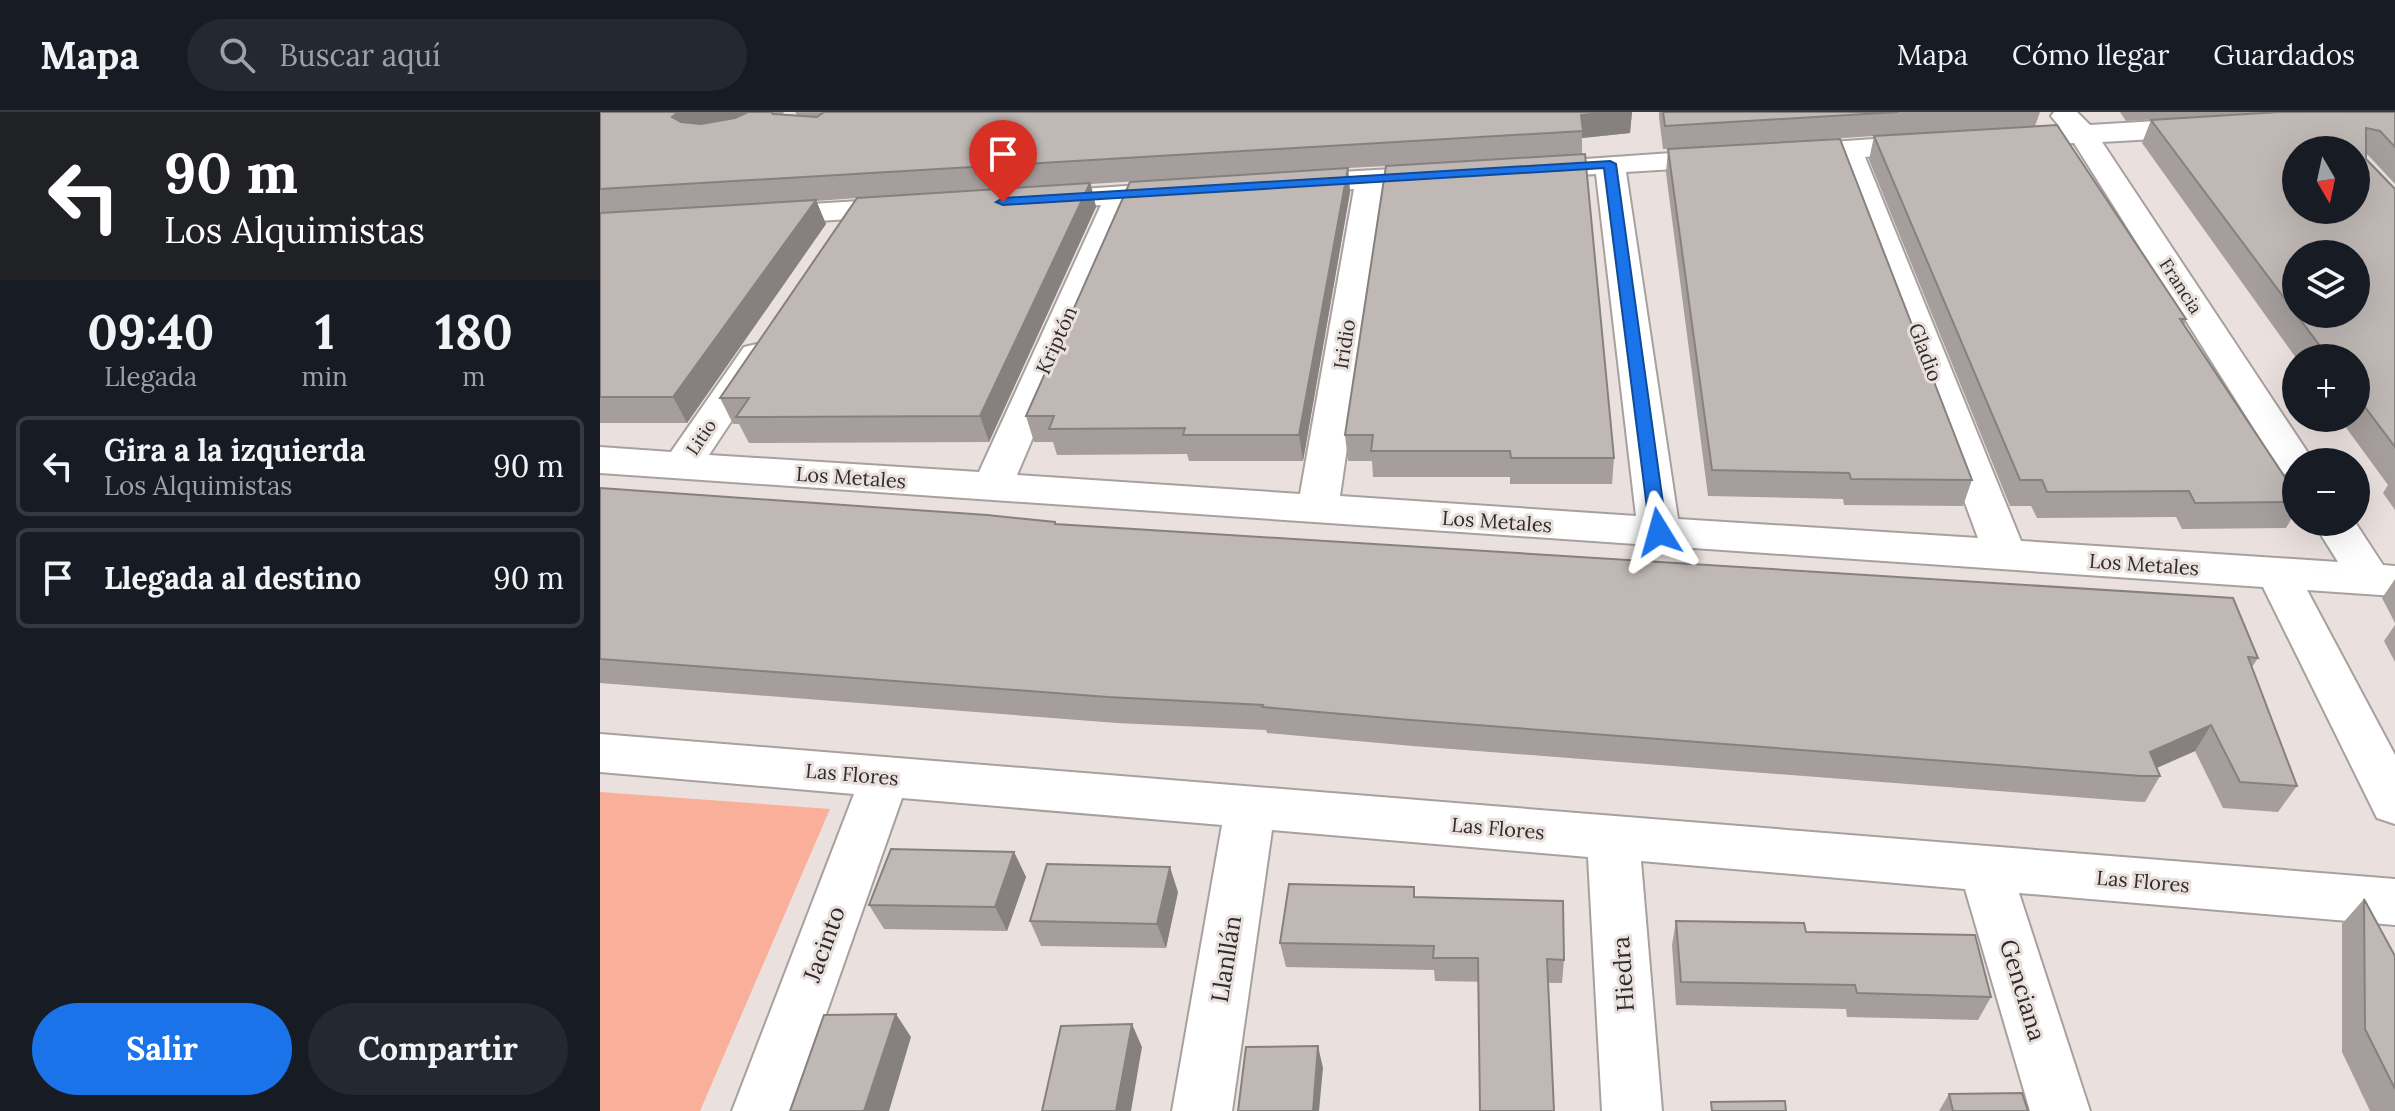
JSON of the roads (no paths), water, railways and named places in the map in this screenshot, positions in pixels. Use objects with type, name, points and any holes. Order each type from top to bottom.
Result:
[{"type":"street","points":[[1498,171],[1965,142],[2072,123],[2239,125]]},
{"type":"street","name":"Francia","points":[[2072,123],[2285,448]]},
{"type":"street","name":"Gladio","points":[[1848,150],[2005,555]]},
{"type":"street","points":[[1610,164],[1659,532]]},
{"type":"street","points":[[1260,186],[1466,173]]},
{"type":"street","name":"Iridio","points":[[1318,509],[1371,179]]},
{"type":"street","points":[[1011,201],[1213,189]]},
{"type":"street","name":"Kriptón","points":[[992,487],[1121,194]]},
{"type":"street","points":[[728,218],[933,206]]},
{"type":"street","points":[[834,241],[855,211]]},
{"type":"street","name":"Litio","points":[[682,465],[771,333]]},
{"type":"street","name":"Los Metales","points":[[600,460],[2382,580]]},
{"type":"street","points":[[2346,536],[2382,580]]},
{"type":"street","points":[[2277,573],[2395,803]]},
{"type":"street","name":"Las Flores","points":[[600,753],[2395,902]]},
{"type":"street","name":"Jacinto","points":[[762,1111],[885,777]]},
{"type":"street","name":"Llanllán","points":[[1202,1111],[1250,808]]},
{"type":"street","name":"Hiedra","points":[[1613,837],[1632,1111]]},
{"type":"street","name":"Genciana","points":[[1985,868],[2060,1111]]}]
